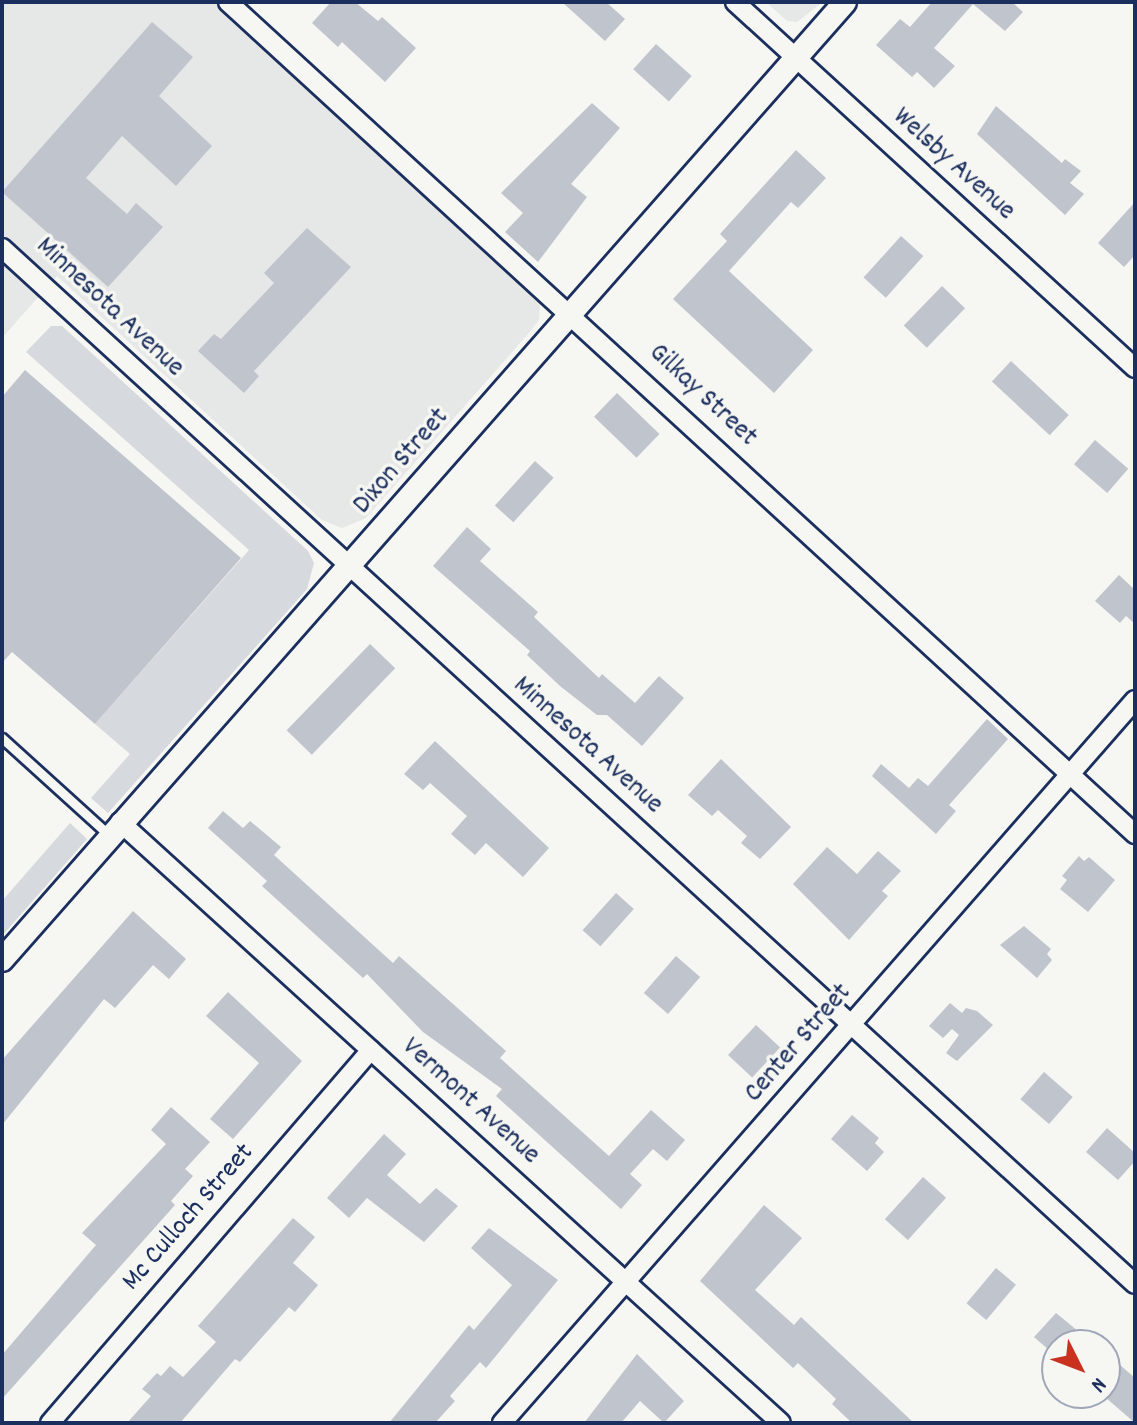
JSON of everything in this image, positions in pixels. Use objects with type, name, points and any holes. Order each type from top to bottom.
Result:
[{"type":"street","name":"Gilkay Street","points":[[228,2],[572,314],[1135,834]]},
{"type":"street","name":"Welsby Avenue","points":[[735,2],[1135,368]]},
{"type":"street","name":"Dixon Street","points":[[2,960],[845,2]]},
{"type":"street","name":"Minnesota Avenue","points":[[2,248],[1135,1284]]},
{"type":"street","name":"Center Street","points":[[502,1423],[1135,700]]},
{"type":"street","name":"Vermont Avenue","points":[[115,828],[371,1050],[781,1423]]},
{"type":"street","name":"Mc Culloch Street","points":[[50,1423],[371,1050]]},
{"type":"lane","points":[[2,738],[115,828]]},
{"type":"shaded area","points":[[2,2],[218,2],[540,301],[539,320],[528,334],[366,518],[342,528],[322,520],[57,276],[2,338]]},
{"type":"shaded area","points":[[766,2],[823,2],[797,22],[787,21]]},
{"type":"shaded area","points":[[51,326],[62,326],[308,551],[314,563],[307,589],[108,813],[91,798],[130,754],[95,724],[249,550],[26,352]]},
{"type":"shaded area","points":[[70,823],[87,839],[2,936],[2,901]]},
{"type":"building","points":[[331,2],[355,2],[378,21],[382,17],[416,48],[385,82],[342,42],[338,47],[312,23]]},
{"type":"building","points":[[562,2],[606,2],[625,19],[605,41]]},
{"type":"building","points":[[932,2],[1012,2],[1023,12],[1005,31],[973,4],[934,48],[955,66],[934,88],[917,72],[912,77],[876,45],[900,19],[910,27]]},
{"type":"building","points":[[152,22],[193,57],[159,96],[212,146],[176,186],[122,136],[86,178],[127,214],[136,203],[163,227],[108,287],[2,192]]},
{"type":"building","points":[[656,44],[692,76],[669,101],[633,69]]},
{"type":"building","points":[[592,103],[620,128],[571,184],[587,197],[538,262],[505,232],[523,213],[501,193]]},
{"type":"building","points":[[996,106],[1062,163],[1065,159],[1081,171],[1070,183],[1084,194],[1065,215],[977,134]]},
{"type":"building","points":[[796,150],[826,178],[798,208],[791,202],[729,271],[813,350],[774,393],[673,299],[727,241],[720,234]]},
{"type":"building","points":[[1135,202],[1135,255],[1124,267],[1098,243]]},
{"type":"building","points":[[307,228],[351,267],[254,371],[259,376],[244,393],[198,351],[214,334],[221,339],[274,283],[264,273]]},
{"type":"building","points":[[901,236],[923,256],[886,298],[864,278]]},
{"type":"building","points":[[942,286],[965,308],[927,348],[904,326]]},
{"type":"building","points":[[1011,361],[1069,415],[1050,435],[992,381]]},
{"type":"building","points":[[25,370],[241,558],[95,724],[12,652],[2,663],[2,397]]},
{"type":"building","points":[[617,393],[659,434],[637,458],[594,417]]},
{"type":"building","points":[[1095,440],[1128,469],[1107,493],[1074,464]]},
{"type":"building","points":[[535,461],[554,478],[513,522],[495,506]]},
{"type":"building","points":[[467,527],[491,549],[480,561],[538,612],[534,617],[599,678],[602,674],[635,703],[659,676],[684,698],[642,746],[607,715],[597,715],[560,686],[527,655],[530,651],[433,566]]},
{"type":"building","points":[[1119,575],[1135,590],[1135,624],[1126,616],[1120,623],[1095,601]]},
{"type":"building","points":[[370,644],[395,668],[312,755],[287,730]]},
{"type":"building","points":[[987,719],[1008,739],[949,805],[956,811],[936,834],[872,776],[881,764],[909,788],[918,778],[928,786]]},
{"type":"building","points":[[435,741],[549,848],[523,877],[486,843],[475,855],[451,834],[467,816],[430,783],[423,790],[404,774]]},
{"type":"building","points":[[721,759],[791,827],[760,859],[741,843],[747,836],[718,810],[712,816],[688,795]]},
{"type":"building","points":[[223,811],[243,828],[250,821],[281,847],[274,855],[393,963],[399,956],[506,1051],[500,1058],[609,1156],[651,1110],[685,1140],[667,1161],[653,1149],[630,1174],[642,1185],[621,1209],[496,1096],[502,1089],[423,1032],[367,974],[363,978],[262,886],[267,881],[208,828]]},
{"type":"building","points":[[827,847],[857,874],[878,851],[901,871],[882,891],[888,896],[849,940],[793,884]]},
{"type":"building","points":[[1079,856],[1084,861],[1089,857],[1115,880],[1088,912],[1060,889],[1067,880],[1062,876]]},
{"type":"building","points":[[616,893],[634,909],[600,946],[583,930]]},
{"type":"building","points":[[133,911],[186,959],[169,979],[153,965],[115,1008],[104,999],[2,1125],[2,1060]]},
{"type":"building","points":[[1024,926],[1051,949],[1047,954],[1052,960],[1037,978],[1000,945]]},
{"type":"building","points":[[676,956],[700,977],[668,1014],[644,993]]},
{"type":"building","points":[[228,992],[302,1061],[233,1139],[210,1119],[259,1063],[206,1016]]},
{"type":"building","points":[[950,1003],[962,1013],[966,1008],[977,1011],[993,1025],[957,1061],[946,1053],[959,1035],[952,1029],[943,1038],[929,1026]]},
{"type":"building","points":[[756,1025],[780,1048],[752,1077],[728,1055]]},
{"type":"building","points":[[1044,1072],[1073,1097],[1049,1124],[1020,1099]]},
{"type":"building","points":[[171,1107],[210,1142],[185,1169],[193,1176],[171,1201],[175,1205],[2,1399],[2,1355],[96,1245],[82,1233],[166,1144],[151,1130]]},
{"type":"building","points":[[852,1115],[879,1138],[875,1143],[884,1152],[867,1171],[831,1139]]},
{"type":"building","points":[[1107,1128],[1135,1153],[1135,1161],[1118,1180],[1086,1152]]},
{"type":"building","points":[[384,1134],[406,1154],[387,1175],[420,1204],[436,1188],[458,1206],[424,1242],[367,1198],[349,1218],[327,1198]]},
{"type":"building","points":[[923,1177],[946,1198],[908,1240],[885,1219]]},
{"type":"building","points":[[764,1205],[802,1238],[755,1290],[794,1325],[801,1317],[914,1423],[852,1423],[832,1404],[836,1399],[798,1363],[793,1368],[700,1281]]},
{"type":"building","points":[[293,1218],[315,1237],[293,1263],[318,1285],[295,1312],[289,1307],[240,1362],[235,1359],[180,1423],[127,1423],[151,1396],[142,1389],[157,1373],[161,1376],[170,1366],[183,1377],[216,1342],[198,1326]]},
{"type":"building","points":[[489,1228],[558,1280],[486,1368],[480,1362],[450,1396],[455,1401],[435,1423],[389,1423],[469,1325],[474,1330],[512,1285],[471,1248]]},
{"type":"building","points":[[996,1268],[1016,1285],[986,1320],[966,1303]]},
{"type":"building","points":[[1056,1313],[1076,1329],[1041,1329]]},
{"type":"building","points":[[1041,1329],[1041,1343],[1034,1337]]},
{"type":"building","points":[[637,1354],[684,1401],[664,1423],[640,1401],[621,1423],[584,1423]]},
{"type":"building","points":[[1121,1366],[1135,1378],[1135,1423],[1119,1409]]}]
